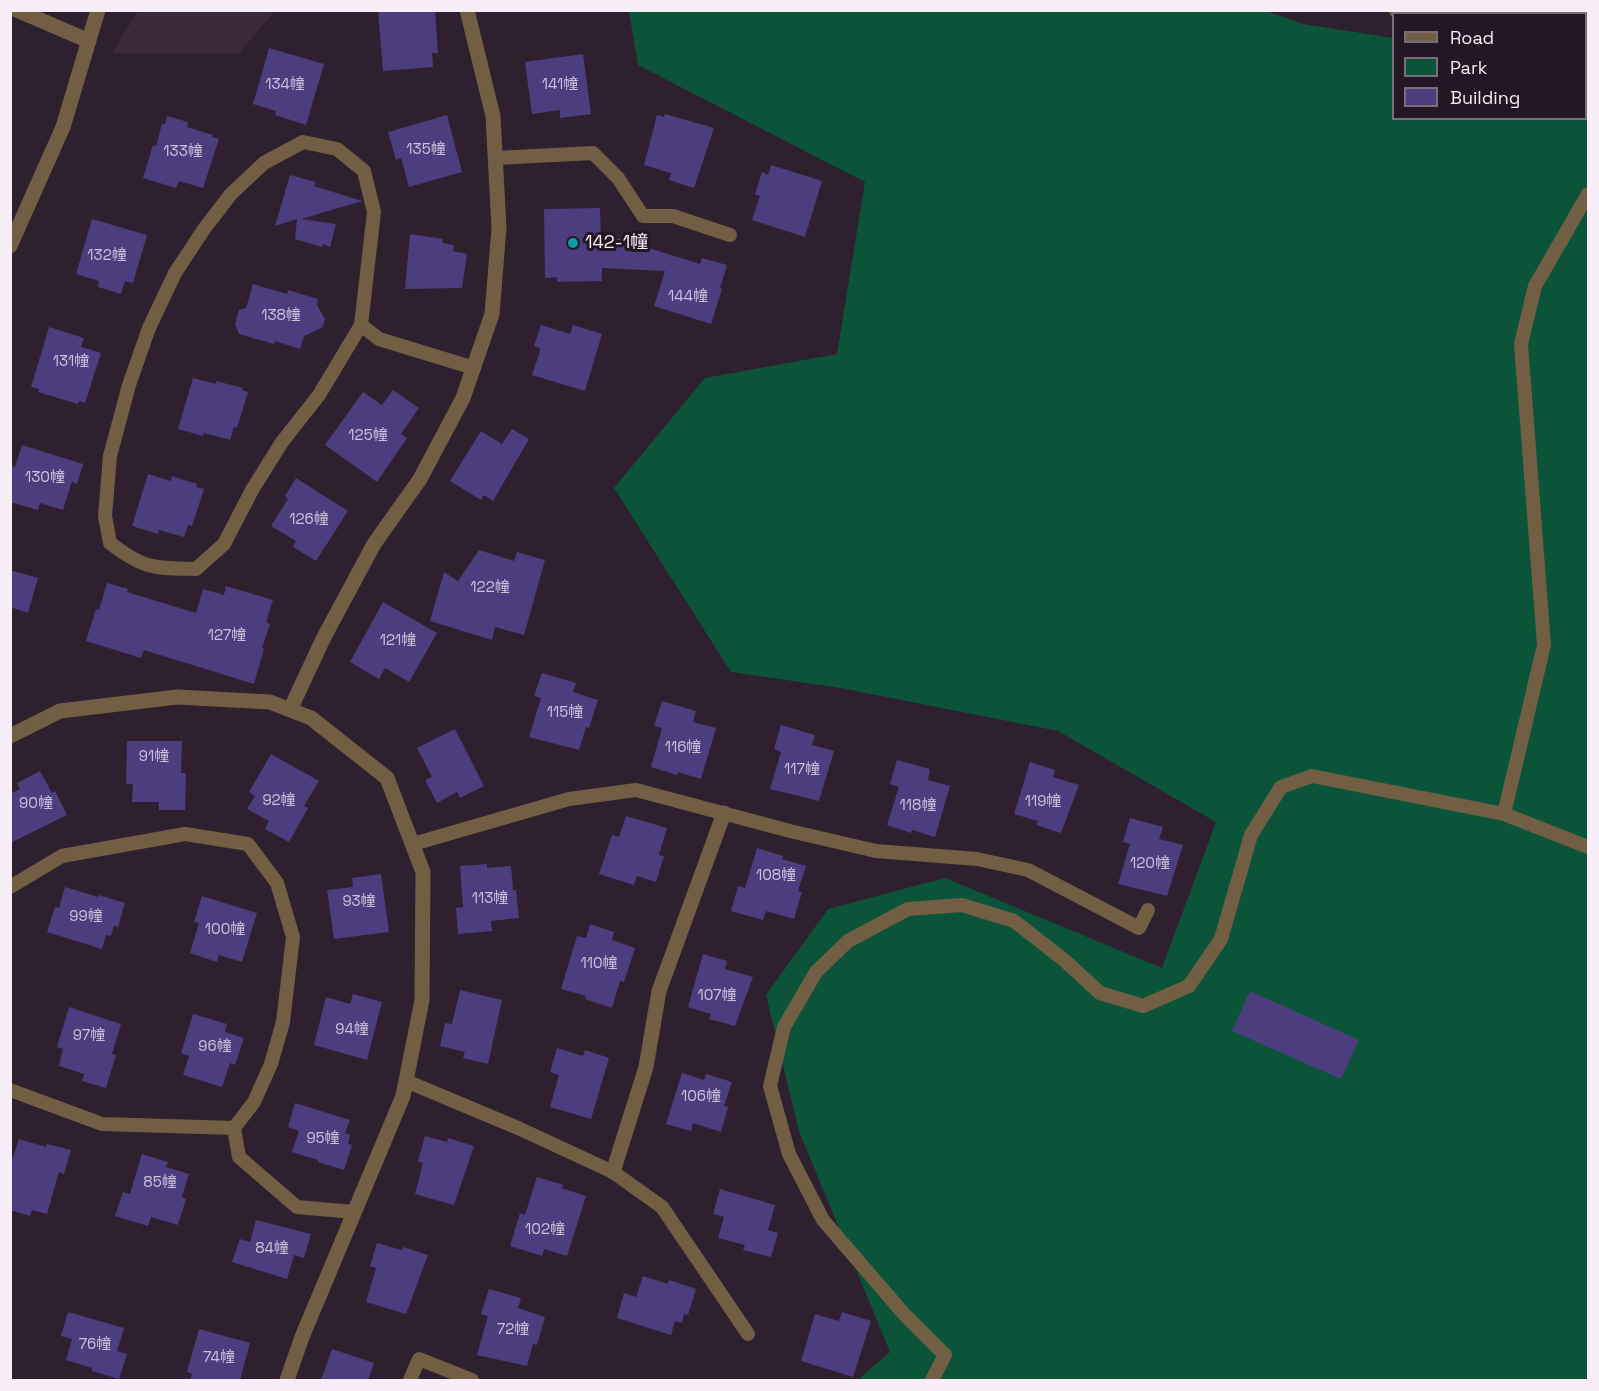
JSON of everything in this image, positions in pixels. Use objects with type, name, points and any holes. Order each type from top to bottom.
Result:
[{"type":"street","points":[[17,10],[89,41]]},
{"type":"street","points":[[10,246],[63,128],[98,10]]},
{"type":"street","points":[[290,710],[322,639],[374,544],[426,469],[463,398],[492,314],[499,228],[493,116],[467,10]]},
{"type":"street","points":[[10,736],[60,711],[177,697],[270,702],[311,718],[387,778],[423,872],[422,1000],[403,1096],[302,1336],[287,1380]]},
{"type":"street","points":[[613,1172],[645,1067],[659,991],[724,813]]},
{"type":"lane","points":[[303,142],[337,149],[364,171],[374,212],[361,325],[319,395],[282,442],[252,490],[224,544],[196,569],[154,568],[131,559],[110,543],[105,516],[110,456],[129,385],[150,328],[175,273],[231,194],[264,163],[303,142]]},
{"type":"lane","points":[[495,158],[593,153],[618,178],[643,216],[673,216],[730,235]]},
{"type":"lane","points":[[1504,814],[1544,645],[1521,344],[1534,286],[1588,195]]},
{"type":"lane","points":[[361,325],[379,339],[474,368]]},
{"type":"lane","points":[[932,1380],[945,1355],[904,1314],[823,1220],[789,1154],[770,1086],[784,1027],[816,972],[848,941],[908,909],[962,905],[1014,921],[1064,960],[1100,993],[1143,1006],[1189,986],[1221,939],[1251,835],[1281,787],[1312,776],[1504,814],[1588,847]]},
{"type":"lane","points":[[413,844],[569,799],[636,790],[876,851],[977,860],[1028,870],[1139,928],[1148,910]]},
{"type":"lane","points":[[10,887],[62,856],[185,834],[248,844],[277,883],[293,937],[283,1022],[271,1064],[254,1102],[234,1128],[239,1157],[297,1207],[354,1212]]},
{"type":"lane","points":[[406,1081],[518,1128],[613,1172],[662,1207],[748,1334]]},
{"type":"lane","points":[[10,1090],[102,1124],[234,1128]]},
{"type":"lane","points":[[410,1380],[419,1359],[472,1380]]},
{"type":"shaded area","points":[[138,11],[275,11],[239,53],[112,53]]},
{"type":"green space","points":[[629,11],[1266,11],[1303,24],[1392,38],[1392,120],[1587,120],[1587,12],[1585,12],[1588,11],[1588,1380],[858,1380],[890,1352],[799,1131],[766,995],[828,909],[945,878],[1162,968],[1216,822],[1058,731],[841,688],[731,672],[614,488],[705,378],[837,354],[865,182],[638,65]]},
{"type":"building","points":[[378,10],[435,10],[438,53],[432,53],[433,67],[383,71]]},
{"type":"building","points":[[269,48],[324,64],[306,125],[275,115],[276,111],[253,104]]},
{"type":"building","points":[[583,54],[591,114],[560,118],[560,110],[532,114],[525,62]]},
{"type":"building","points":[[665,114],[714,128],[694,188],[669,180],[671,173],[644,165],[657,115],[664,117]]},
{"type":"building","points":[[447,115],[462,172],[409,187],[401,158],[396,160],[388,132]]},
{"type":"building","points":[[167,116],[188,122],[187,127],[219,139],[203,188],[179,181],[176,188],[143,178],[153,145],[156,146],[162,124],[165,124]]},
{"type":"building","points":[[771,165],[822,181],[805,237],[752,220],[760,196],[755,194],[762,172],[768,175]]},
{"type":"building","points":[[290,175],[316,182],[314,186],[362,201],[301,219],[336,224],[330,247],[295,239],[297,219],[275,226]]},
{"type":"building","points":[[600,208],[601,240],[638,237],[636,244],[700,264],[702,258],[727,265],[711,324],[654,306],[665,271],[602,268],[602,281],[557,282],[557,277],[545,278],[544,209]]},
{"type":"building","points":[[92,219],[147,235],[133,283],[125,281],[121,294],[98,287],[99,281],[76,274]]},
{"type":"building","points":[[410,234],[443,239],[442,243],[454,245],[453,251],[467,254],[462,288],[405,289]]},
{"type":"building","points":[[253,284],[287,294],[288,290],[318,299],[317,305],[325,319],[323,327],[304,336],[300,349],[239,334],[235,324],[239,310],[246,308]]},
{"type":"building","points":[[541,325],[570,334],[573,325],[602,334],[585,391],[532,375],[540,351],[540,348],[534,346]]},
{"type":"building","points":[[49,327],[84,338],[81,347],[101,353],[85,403],[79,401],[78,404],[38,392],[39,389],[31,387]]},
{"type":"building","points":[[193,378],[216,384],[216,381],[243,388],[242,390],[248,392],[237,428],[234,427],[230,440],[178,429]]},
{"type":"building","points":[[393,390],[419,408],[401,434],[407,438],[377,482],[325,445],[363,392],[382,405]]},
{"type":"building","points":[[512,429],[529,439],[493,501],[484,495],[481,500],[450,481],[481,431],[502,444]]},
{"type":"building","points":[[22,445],[83,464],[77,484],[72,482],[71,484],[63,510],[40,503],[38,510],[10,502],[10,465],[15,467]]},
{"type":"building","points":[[148,474],[171,481],[172,476],[197,484],[196,487],[204,489],[192,526],[188,525],[184,537],[159,530],[158,534],[132,526]]},
{"type":"building","points":[[296,478],[348,511],[316,561],[293,547],[296,541],[271,526],[288,499],[285,496]]},
{"type":"building","points":[[479,550],[514,561],[517,552],[545,560],[524,635],[495,627],[492,640],[430,621],[444,572],[458,581]]},
{"type":"building","points":[[10,570],[38,578],[28,613],[10,607]]},
{"type":"building","points":[[107,583],[128,589],[127,592],[196,613],[203,589],[224,595],[226,586],[273,600],[266,622],[270,624],[254,684],[144,650],[141,658],[86,641]]},
{"type":"building","points":[[383,602],[437,633],[409,682],[385,668],[379,679],[350,662]]},
{"type":"building","points":[[542,673],[576,683],[573,692],[598,700],[579,750],[529,737],[541,698],[534,696]]},
{"type":"building","points":[[662,701],[696,711],[693,722],[716,728],[701,779],[651,767],[662,728],[654,726]]},
{"type":"building","points":[[781,725],[815,735],[812,745],[834,751],[819,801],[770,789],[781,752],[774,749]]},
{"type":"building","points":[[455,729],[484,786],[460,798],[457,792],[437,803],[425,780],[432,777],[417,748]]},
{"type":"building","points":[[127,741],[182,741],[181,773],[186,773],[185,810],[159,810],[159,802],[132,802],[133,784],[126,784]]},
{"type":"building","points":[[271,754],[319,781],[304,806],[308,808],[289,842],[265,829],[269,821],[247,809],[255,796],[249,792]]},
{"type":"building","points":[[897,760],[930,769],[928,780],[950,786],[935,837],[912,830],[911,833],[887,825],[899,787],[890,784]]},
{"type":"building","points":[[1030,762],[1055,770],[1053,777],[1079,785],[1061,833],[1036,825],[1038,821],[1014,814]]},
{"type":"building","points":[[40,771],[52,793],[55,791],[67,815],[10,843],[10,794],[20,789],[17,783]]},
{"type":"building","points":[[626,816],[667,828],[659,855],[664,856],[656,882],[637,876],[634,885],[599,874],[612,835],[619,837]]},
{"type":"building","points":[[1130,818],[1163,827],[1159,839],[1183,845],[1167,896],[1118,884],[1130,844],[1123,842]]},
{"type":"building","points":[[757,848],[806,866],[798,891],[802,892],[794,919],[766,911],[763,920],[731,911],[738,886],[745,888]]},
{"type":"building","points":[[487,864],[487,868],[511,866],[519,918],[491,921],[492,931],[458,934],[456,908],[463,907],[460,866]]},
{"type":"building","points":[[381,874],[389,932],[334,939],[327,890],[353,887],[352,878]]},
{"type":"building","points":[[65,887],[125,903],[118,927],[114,926],[111,936],[106,935],[102,949],[47,932],[55,907],[59,908]]},
{"type":"building","points":[[202,896],[257,913],[242,962],[219,955],[217,962],[190,953],[199,923],[194,922]]},
{"type":"building","points":[[590,924],[614,932],[612,940],[635,948],[624,982],[620,981],[612,1008],[585,999],[586,996],[561,989],[577,936],[586,938]]},
{"type":"building","points":[[703,954],[727,961],[725,969],[753,977],[735,1026],[709,1019],[711,1014],[688,1007]]},
{"type":"building","points":[[460,990],[502,1000],[488,1064],[463,1058],[465,1052],[440,1046],[445,1023],[452,1024]]},
{"type":"building","points":[[1250,991],[1359,1040],[1341,1079],[1232,1031]]},
{"type":"building","points":[[353,994],[382,1002],[367,1060],[314,1045],[326,997],[350,1004]]},
{"type":"building","points":[[69,1007],[121,1024],[112,1054],[116,1055],[106,1088],[82,1081],[84,1074],[59,1066],[63,1049],[57,1047]]},
{"type":"building","points":[[193,1014],[227,1024],[225,1032],[244,1038],[235,1065],[230,1063],[222,1087],[183,1075],[189,1056],[181,1053]]},
{"type":"building","points":[[557,1048],[583,1056],[585,1050],[609,1058],[591,1119],[550,1107],[559,1075],[550,1072]]},
{"type":"building","points":[[682,1073],[704,1080],[706,1074],[732,1082],[724,1106],[728,1107],[721,1132],[693,1123],[691,1131],[666,1124]]},
{"type":"building","points":[[295,1103],[350,1120],[345,1133],[350,1135],[348,1144],[352,1145],[344,1170],[292,1152],[299,1131],[288,1127]]},
{"type":"building","points":[[425,1136],[447,1142],[448,1138],[474,1146],[454,1205],[415,1194],[423,1163],[418,1161]]},
{"type":"building","points":[[19,1139],[46,1147],[47,1144],[71,1150],[64,1174],[59,1172],[47,1214],[32,1210],[30,1216],[10,1210],[10,1166]]},
{"type":"building","points":[[142,1154],[168,1162],[166,1167],[189,1174],[182,1197],[186,1199],[178,1225],[151,1217],[148,1226],[115,1216],[123,1192],[130,1194]]},
{"type":"building","points":[[537,1177],[564,1185],[561,1188],[586,1196],[567,1256],[544,1249],[542,1256],[510,1246],[520,1213],[525,1215]]},
{"type":"building","points":[[720,1189],[775,1205],[768,1230],[778,1233],[771,1257],[743,1250],[745,1245],[718,1238],[724,1217],[713,1214]]},
{"type":"building","points":[[256,1220],[311,1234],[304,1258],[294,1255],[287,1279],[232,1262],[240,1239],[250,1242]]},
{"type":"building","points":[[377,1243],[402,1250],[403,1247],[428,1255],[406,1314],[366,1302],[376,1268],[370,1266]]},
{"type":"building","points":[[643,1276],[668,1284],[669,1280],[696,1289],[688,1315],[684,1314],[682,1323],[675,1321],[671,1335],[617,1318],[624,1293],[636,1297]]},
{"type":"building","points":[[489,1289],[521,1298],[518,1308],[545,1317],[537,1345],[533,1344],[527,1366],[477,1355],[488,1316],[481,1314]]},
{"type":"building","points":[[68,1312],[124,1328],[117,1351],[127,1354],[119,1379],[66,1360],[72,1339],[61,1336]]},
{"type":"building","points":[[842,1312],[871,1321],[853,1377],[801,1361],[815,1314],[839,1321]]},
{"type":"building","points":[[199,1329],[250,1343],[240,1380],[190,1380],[192,1374],[187,1372]]},
{"type":"building","points":[[332,1349],[374,1363],[368,1380],[321,1380]]},
{"type":"place","name":"142-1幢","points":[[573,243]]}]
